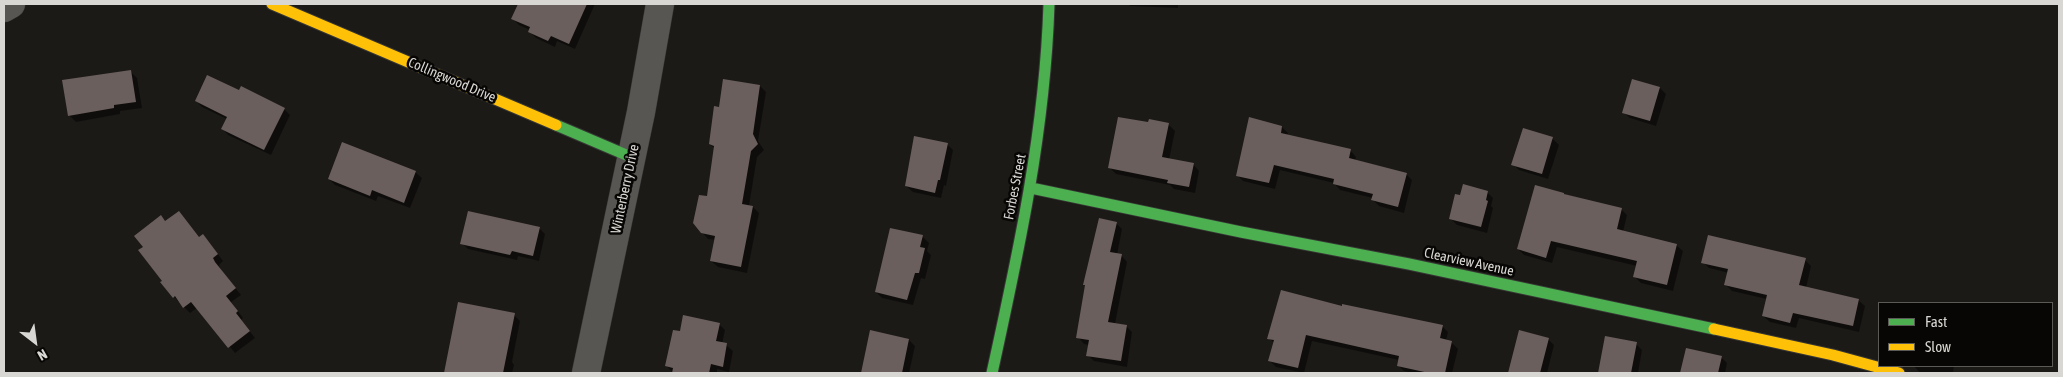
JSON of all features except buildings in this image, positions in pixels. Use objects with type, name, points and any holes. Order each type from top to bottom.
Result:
[{"type":"street","points":[[4,8],[11,4]]},
{"type":"street","name":"Collingwood Drive","points":[[272,4],[631,157]]},
{"type":"street","name":"Winterberry Drive","points":[[586,373],[631,157],[660,4]]},
{"type":"street","name":"Forbes Street","points":[[992,373],[1031,188],[1041,128],[1049,4]]},
{"type":"street","name":"Clearview Avenue","points":[[1031,188],[1241,232],[1453,273],[1833,355],[1899,373]]},
{"type":"traffic: fast","points":[[992,373],[1029,190],[1042,98],[1049,4]]},
{"type":"traffic: fast","points":[[556,125],[631,157]]},
{"type":"traffic: fast","points":[[1031,188],[1241,232],[1409,264],[1714,329]]},
{"type":"traffic: slow","points":[[272,4],[556,125]]},
{"type":"traffic: slow","points":[[1714,329],[1833,355],[1899,373]]}]
